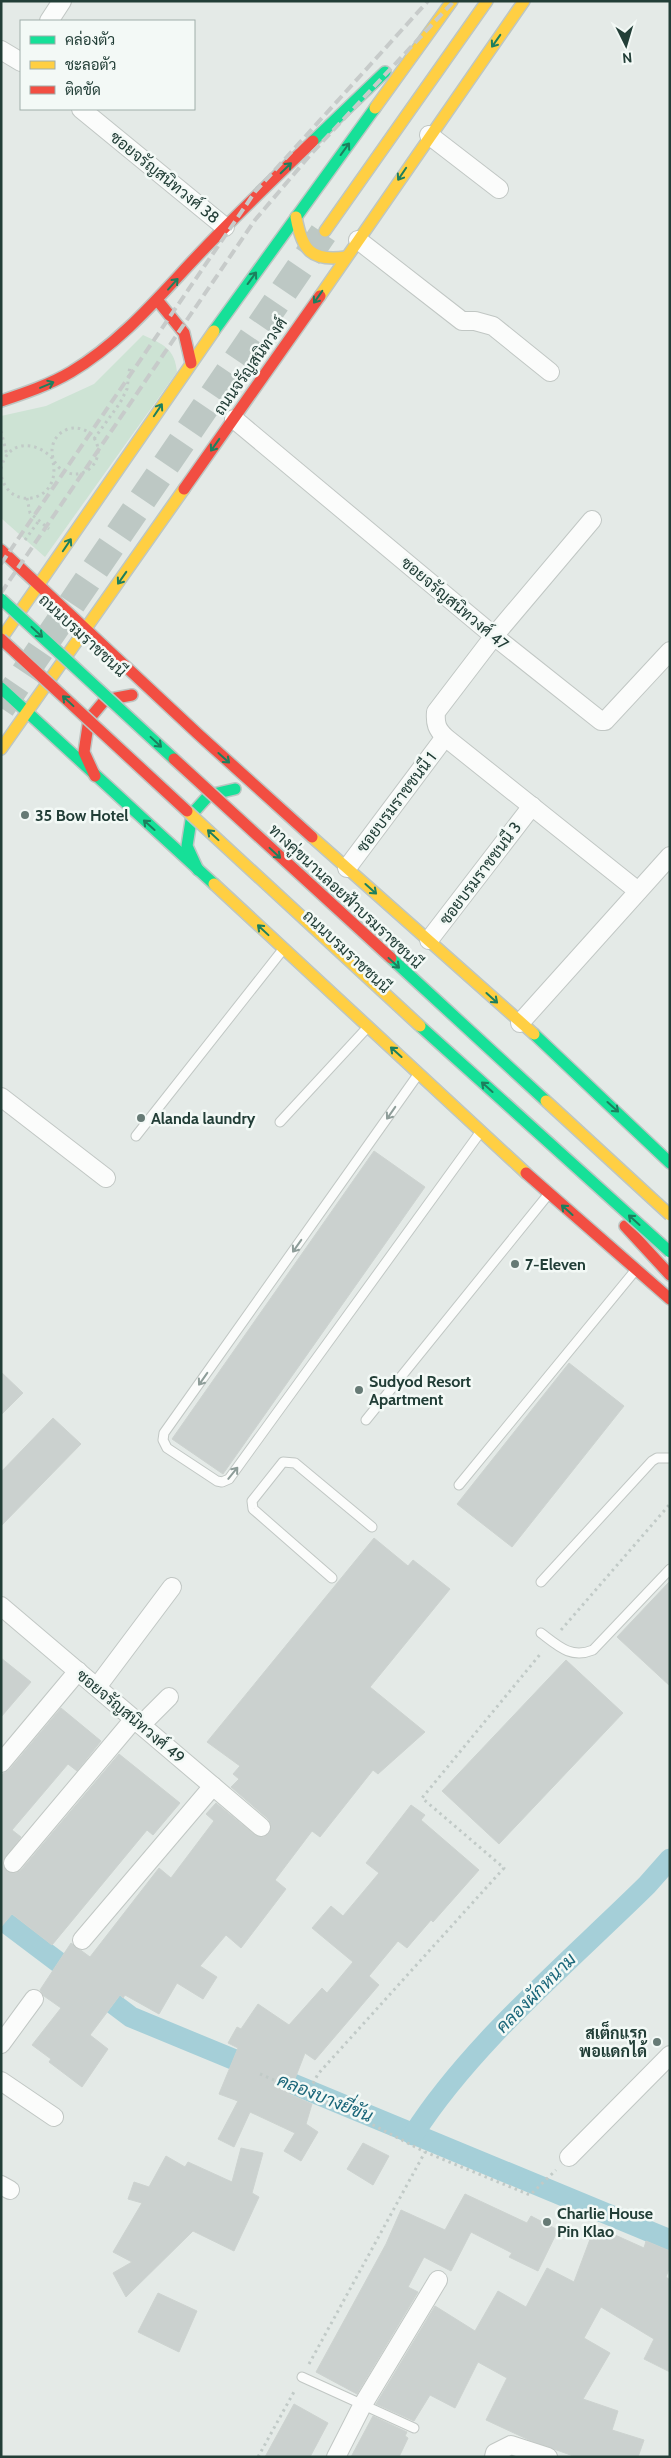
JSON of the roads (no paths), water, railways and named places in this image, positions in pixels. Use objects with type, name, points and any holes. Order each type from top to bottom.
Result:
[{"type":"main road","points":[[452,1],[191,363],[1,639],[412,1019],[670,1252]]},
{"type":"main road","points":[[325,231],[487,1]]},
{"type":"main road","name":"ถนนจรัญสนิทวงศ์","points":[[1,748],[234,418],[524,1]]},
{"type":"main road","points":[[1,401],[51,384],[81,368],[158,301],[226,226],[438,20]]},
{"type":"main road","points":[[296,217],[300,240],[309,252],[330,260],[346,257]]},
{"type":"main road","points":[[158,301],[184,333],[191,363]]},
{"type":"main road","name":"ถนนบรมราชชนนี","points":[[1,550],[162,702],[628,1120],[670,1163]]},
{"type":"main road","name":"ถนนบรมราชชนนี","points":[[16,595],[37,615]]},
{"type":"main road","name":"ทางคู่ขนานลอยฟ้าบรมราชชนนี","points":[[1,599],[670,1215]]},
{"type":"main road","name":"ถนนบรมราชชนนี","points":[[66,642],[81,655]]},
{"type":"main road","name":"ถนนบรมราชชนนี","points":[[1,653],[406,1028],[589,1190],[670,1275]]},
{"type":"main road","points":[[1,688],[549,1194],[670,1299]]},
{"type":"main road","name":"ถนนบรมราชชนนี","points":[[117,688],[138,709]]},
{"type":"main road","points":[[96,777],[84,752],[89,719],[105,700],[133,694],[162,702]]},
{"type":"main road","points":[[218,782],[239,802]]},
{"type":"main road","points":[[198,870],[187,846],[192,814],[209,795],[237,789],[264,794]]},
{"type":"main road","points":[[261,822],[613,1153],[670,1202]]},
{"type":"street","points":[[50,20],[62,1]]},
{"type":"street","points":[[1,50],[20,61]]},
{"type":"street","name":"ซอยจรัญสนิทวงศ์ 38","points":[[82,110],[226,226]]},
{"type":"street","points":[[429,135],[499,189]]},
{"type":"street","points":[[358,240],[462,321],[475,321],[493,326],[550,372]]},
{"type":"street","name":"ซอยจรัญสนิทวงศ์ 47","points":[[234,418],[494,636],[603,721],[670,652]]},
{"type":"street","points":[[592,520],[494,636],[436,712],[435,721],[438,729],[446,736],[638,891]]},
{"type":"street","name":"ซอยบรมราชชนนี 1","points":[[347,868],[446,736]]},
{"type":"street","name":"ซอยบรมราชชนนี 3","points":[[429,940],[532,806]]},
{"type":"street","points":[[520,1023],[670,856]]},
{"type":"street","points":[[1,1097],[106,1178]]},
{"type":"street","points":[[97,1687],[172,1587]]},
{"type":"street","name":"ซอยจรัญสนิทวงศ์ 49","points":[[1,1606],[260,1827]]},
{"type":"street","points":[[1,1763],[78,1671]]},
{"type":"street","points":[[13,1863],[138,1722],[169,1697]]},
{"type":"street","points":[[82,1940],[213,1786]]},
{"type":"street","points":[[1,2044],[34,1999]]},
{"type":"street","points":[[569,2157],[670,2055]]},
{"type":"street","points":[[1,2080],[54,2117]]},
{"type":"street","points":[[336,2457],[362,2406],[438,2280]]},
{"type":"street","points":[[494,2457],[495,2453],[512,2445],[548,2457]]},
{"type":"lane","points":[[136,1136],[284,949]]},
{"type":"lane","points":[[280,1122],[368,1027]]},
{"type":"lane","points":[[419,1074],[164,1433],[163,1440],[167,1448],[217,1481],[222,1482],[229,1478],[481,1131]]},
{"type":"lane","points":[[366,1420],[549,1194]]},
{"type":"lane","points":[[459,1486],[636,1270]]},
{"type":"lane","points":[[541,1582],[652,1461],[657,1458],[670,1458]]},
{"type":"lane","points":[[332,1578],[253,1509],[252,1501],[283,1462],[289,1462],[296,1464],[372,1527]]},
{"type":"lane","points":[[541,1633],[562,1649],[575,1654],[594,1650],[670,1569]]},
{"type":"lane","points":[[302,2377],[362,2406],[414,2428]]},
{"type":"waterway","name":"คลองผักหนาม","points":[[413,2135],[463,2068],[492,2036],[647,1885],[670,1859]]},
{"type":"waterway","name":"คลองบางยี่ขัน","points":[[1,1919],[131,2017],[670,2240]]},
{"type":"tunnel","points":[[1,708],[324,232]]},
{"type":"railway","points":[[1,564],[255,192],[428,1]]},
{"type":"railway","points":[[1,593],[255,220],[311,154],[454,1]]},
{"type":"place","name":"35 Bow Hotel","points":[[25,815]]},
{"type":"place","name":"Alanda laundry","points":[[141,1118]]},
{"type":"place","name":"7-Eleven","points":[[515,1264]]},
{"type":"place","name":"Sudyod Resort Apartment","points":[[359,1390]]},
{"type":"place","name":"สเต็กแรก พอแดกได้","points":[[657,2042]]},
{"type":"place","name":"Charlie House Pin Klao","points":[[547,2222]]}]
